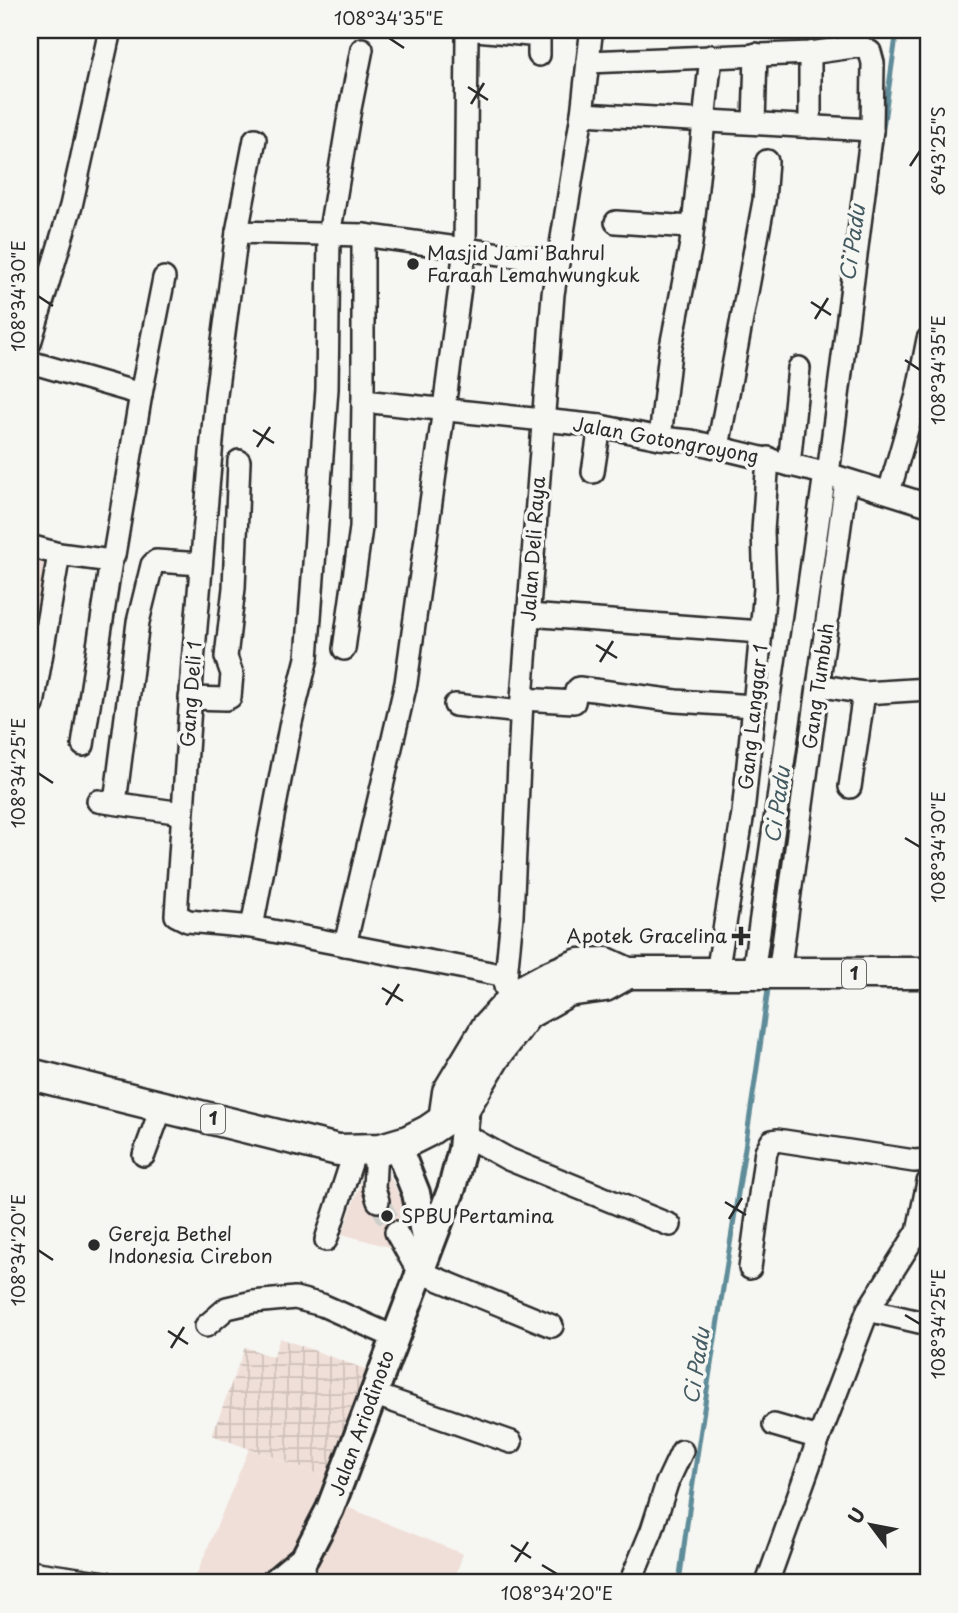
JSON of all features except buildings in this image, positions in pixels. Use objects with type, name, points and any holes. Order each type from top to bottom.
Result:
[{"type":"highway","name":"1","points":[[458,1120],[448,1092],[487,1027],[518,993],[579,964],[606,963],[628,973],[928,973]]},
{"type":"highway","name":"1","points":[[30,1074],[338,1150],[376,1148],[458,1120],[494,1058],[527,1014],[568,991],[605,986],[628,973]]},
{"type":"main road","name":"Jalan Ariodinoto","points":[[274,1583],[304,1556],[330,1509],[452,1188],[462,1149],[458,1120]]},
{"type":"main road","points":[[376,1148],[416,1193],[423,1260]]},
{"type":"street","points":[[30,343],[71,206],[110,30]]},
{"type":"street","points":[[345,945],[406,683],[466,249],[467,35],[474,30],[539,36],[539,55]]},
{"type":"street","name":"Jalan Deli Raya","points":[[509,1038],[504,1007],[512,916],[521,706],[553,294],[582,114],[591,35]]},
{"type":"street","points":[[588,62],[810,52],[860,46],[870,52],[873,63],[872,130],[836,477],[766,974]]},
{"type":"street","points":[[252,927],[307,658],[327,389],[329,236],[349,109],[362,49]]},
{"type":"street","points":[[810,52],[810,127]]},
{"type":"street","points":[[754,123],[756,54]]},
{"type":"street","points":[[660,438],[670,352],[691,244],[711,55]]},
{"type":"street","points":[[582,114],[872,130]]},
{"type":"street","name":"Gang Deli 1","points":[[255,139],[237,232],[216,396],[190,698],[176,915],[188,920],[252,927],[506,976]]},
{"type":"street","points":[[718,447],[764,201],[768,161]]},
{"type":"street","points":[[616,222],[691,227]]},
{"type":"street","points":[[237,232],[363,235],[558,262]]},
{"type":"street","points":[[344,649],[360,528],[363,235]]},
{"type":"street","points":[[83,745],[111,561],[164,278]]},
{"type":"street","points":[[890,492],[928,339]]},
{"type":"street","points":[[30,362],[141,394]]},
{"type":"street","name":"Gang Langgar 1","points":[[709,973],[743,813],[765,589],[763,531],[799,368]]},
{"type":"street","name":"Jalan Gotongroyong","points":[[363,401],[600,426],[718,447],[836,477],[928,505]]},
{"type":"street","points":[[593,472],[600,426]]},
{"type":"street","points":[[190,698],[226,699],[230,696],[232,674],[226,657],[234,588],[239,461]]},
{"type":"street","name":"Gang Tumbuh","points":[[766,974],[818,685],[836,477]]},
{"type":"street","points":[[30,546],[59,554],[111,561]]},
{"type":"street","points":[[30,709],[33,705],[59,554]]},
{"type":"street","points":[[182,813],[107,802],[136,634],[152,565],[156,561],[201,564]]},
{"type":"street","points":[[528,614],[761,632]]},
{"type":"street","points":[[818,685],[864,693],[928,689]]},
{"type":"street","points":[[455,705],[521,706],[574,702],[579,688],[676,701],[754,706]]},
{"type":"street","points":[[850,787],[864,693]]},
{"type":"street","points":[[144,1155],[162,1106]]},
{"type":"street","points":[[458,1120],[508,1159],[670,1225]]},
{"type":"street","points":[[750,1268],[766,1152],[772,1141],[914,1161],[928,1160]]},
{"type":"street","points":[[376,1148],[374,1188],[378,1201]]},
{"type":"street","points":[[326,1240],[376,1148]]},
{"type":"street","points":[[767,1583],[868,1310],[918,1231],[928,1182]]},
{"type":"street","points":[[396,1232],[423,1260],[552,1326]]},
{"type":"street","points":[[206,1326],[227,1308],[253,1301],[295,1298],[321,1305],[394,1336]]},
{"type":"street","points":[[868,1310],[928,1324]]},
{"type":"street","points":[[373,1394],[511,1442]]},
{"type":"street","points":[[774,1425],[819,1438]]},
{"type":"street","points":[[630,1583],[652,1530],[667,1483],[682,1451]]},
{"type":"street","points":[[303,1583],[304,1556]]},
{"type":"street","points":[[30,1572],[106,1583]]},
{"type":"shaded area","points":[[30,551],[57,557],[30,705]]},
{"type":"shaded area","points":[[365,1171],[383,1173],[390,1177],[413,1223],[400,1250],[342,1234]]},
{"type":"shaded area","points":[[280,1338],[373,1372],[333,1480],[212,1435],[245,1347],[273,1357]]},
{"type":"shaded area","points":[[249,1449],[333,1480],[299,1550],[263,1583],[193,1583]]},
{"type":"shaded area","points":[[342,1505],[463,1554],[453,1583],[307,1583],[309,1565]]},
{"type":"waterway","name":"Ci Padu","points":[[877,170],[897,30]]},
{"type":"waterway","name":"Ci Padu","points":[[802,725],[828,523]]},
{"type":"waterway","name":"Ci Padu","points":[[679,1583],[769,981]]},
{"type":"tunnel","points":[[378,1201],[396,1232]]},
{"type":"place","name":"Masjid Jami Bahrul Faraah Lemahwungkuk","points":[[413,264]]},
{"type":"place","name":"Apotek Gracelina","points":[[741,936]]},
{"type":"place","name":"SPBU Pertamina","points":[[387,1216]]},
{"type":"place","name":"Gereja Bethel Indonesia Cirebon","points":[[94,1245]]}]
